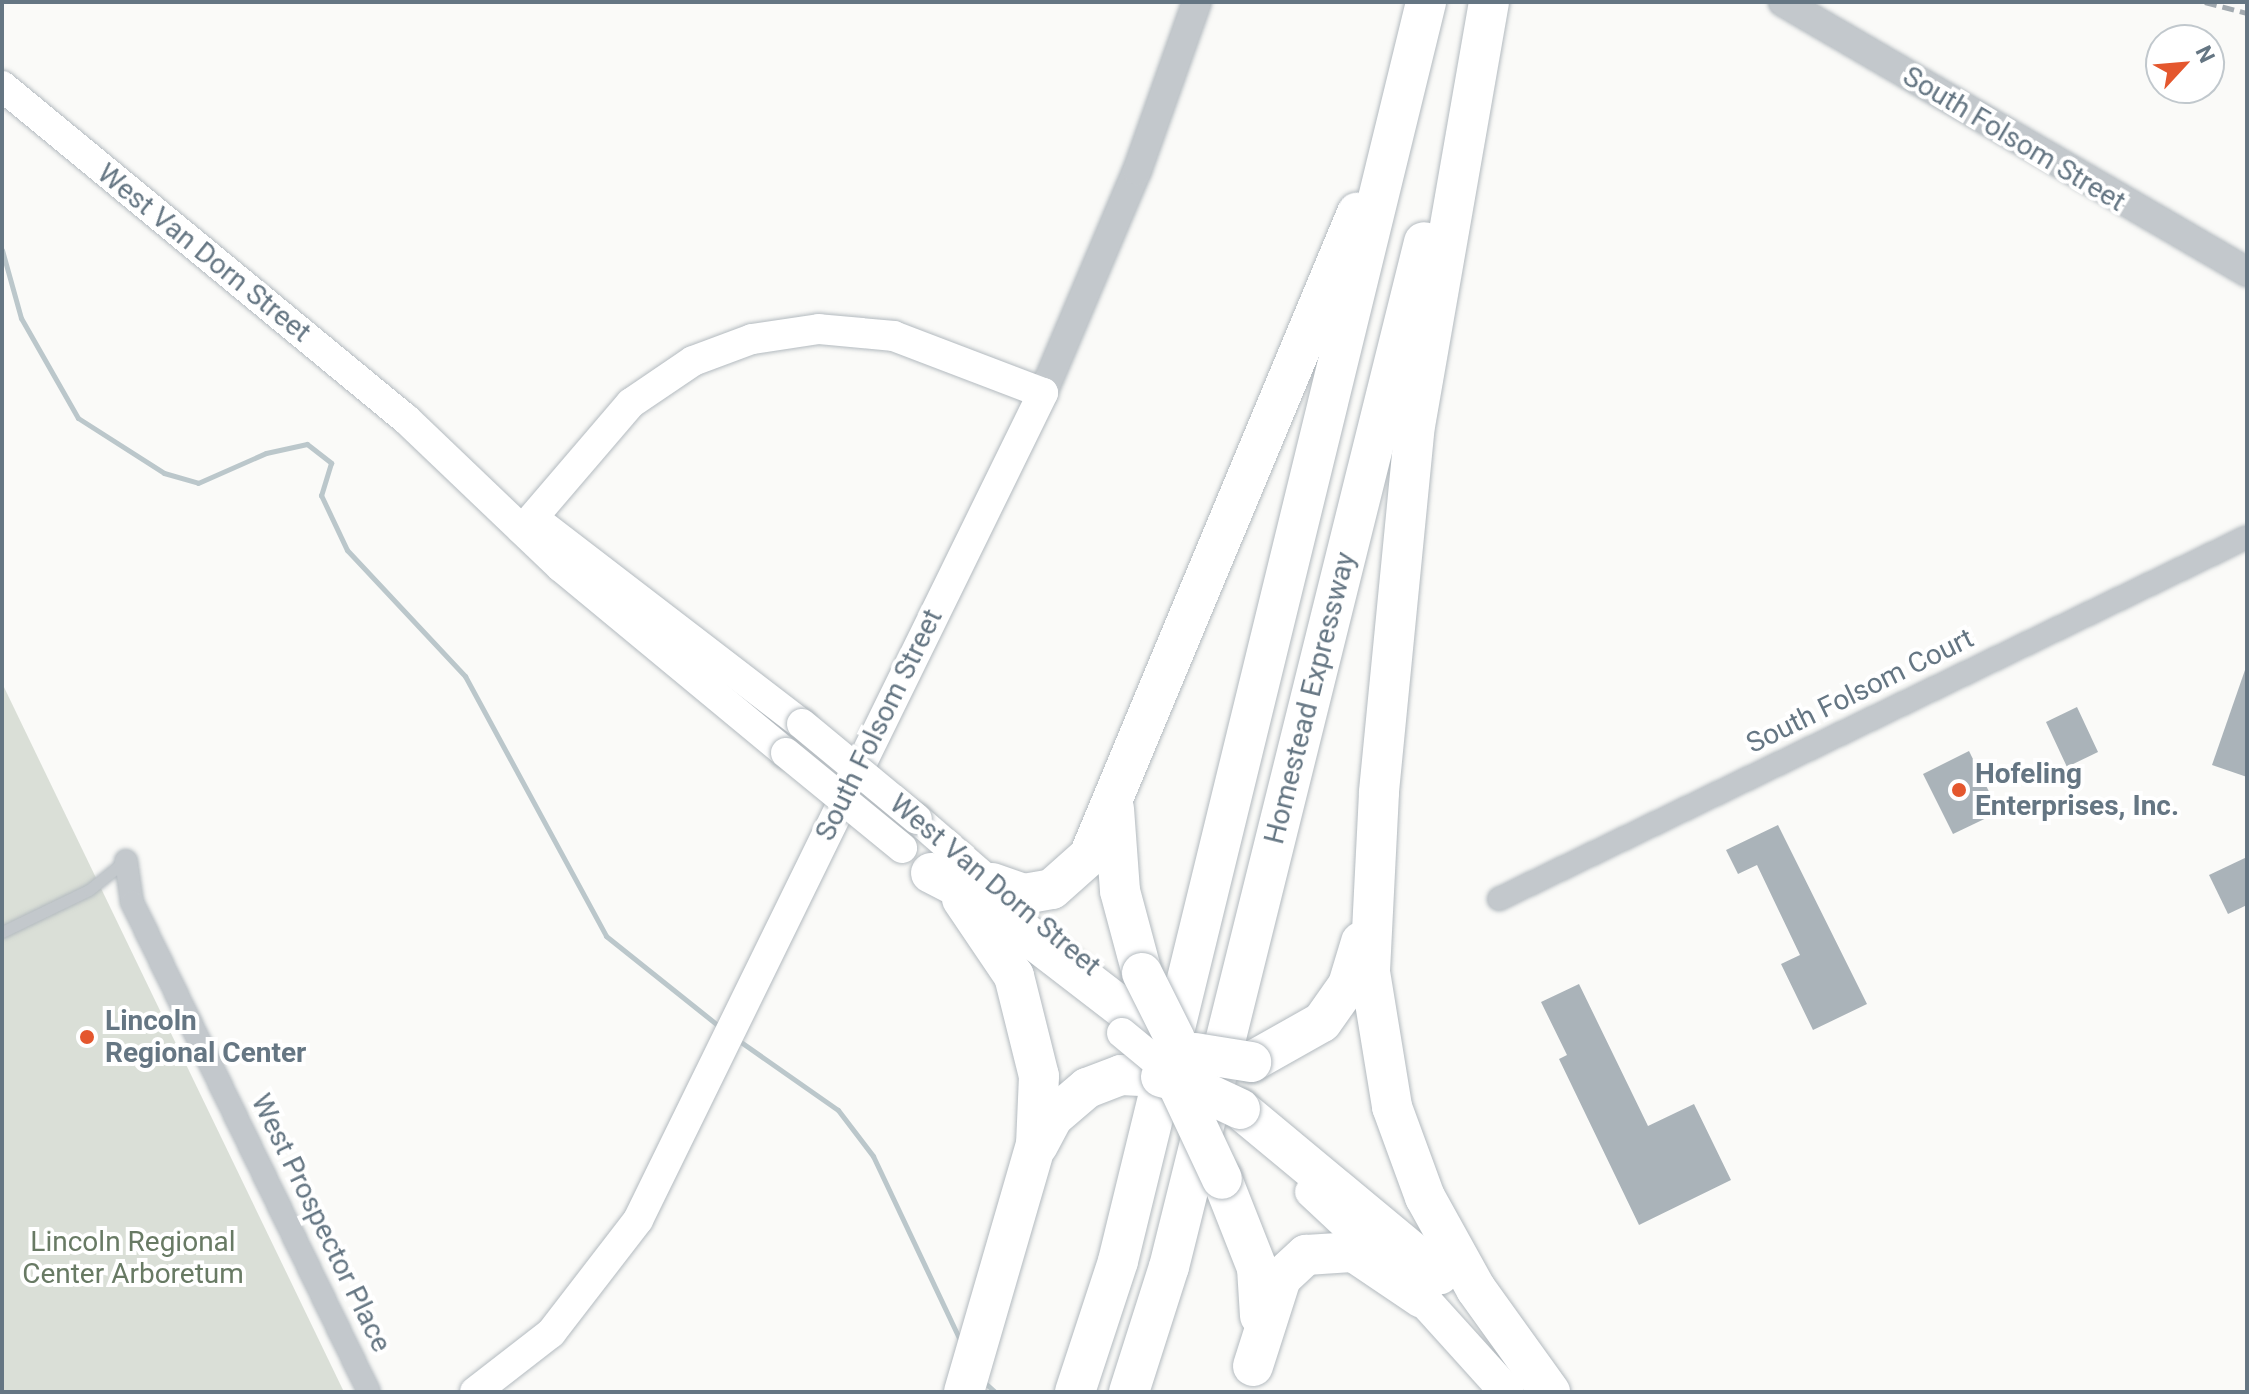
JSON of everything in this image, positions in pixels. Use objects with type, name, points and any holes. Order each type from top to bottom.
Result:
[{"type":"highway","name":"Homestead Expressway","points":[[1075,1392],[1122,1247],[1410,83],[1426,2]]},
{"type":"highway","name":"Homestead Expressway","points":[[1129,1392],[1169,1267],[1487,2]]},
{"type":"highway","points":[[1487,2],[1415,424],[1371,896],[1374,1017],[1406,1151],[1447,1241],[1548,1392]]},
{"type":"highway","points":[[1024,1185],[1039,1076],[1028,1014],[992,936],[977,891],[1032,893],[1075,874],[1121,782],[1410,83]]},
{"type":"highway","points":[[1121,782],[1114,811],[1115,857],[1222,1179],[1257,1268],[1251,1379]]},
{"type":"highway","points":[[916,860],[978,897],[1182,1057],[1430,1286]]},
{"type":"highway","points":[[964,1392],[1024,1185],[1053,1117],[1087,1088],[1112,1077],[1151,1074],[1182,1057],[1299,1040],[1332,1010],[1353,971],[1371,896]]},
{"type":"highway","points":[[1251,1379],[1281,1278],[1306,1255],[1354,1252],[1430,1286]]},
{"type":"main road","name":"West Van Dorn Street","points":[[2,86],[407,420],[786,753],[916,860],[977,891]]},
{"type":"main road","points":[[527,524],[631,403],[693,361],[752,339],[819,329],[894,336],[1043,393]]},
{"type":"main road","name":"South Folsom Street","points":[[475,1392],[551,1333],[611,1264],[704,1086],[755,974],[1043,393]]},
{"type":"main road","name":"West Van Dorn Street","points":[[527,524],[802,724],[917,819],[977,891],[1182,1057]]},
{"type":"main road","points":[[1430,1286],[1548,1392]]},
{"type":"main road","points":[[1430,1286],[1507,1392]]},
{"type":"street","name":"South Folsom Street","points":[[1043,393],[1137,171],[1197,2]]},
{"type":"street","name":"South Folsom Street","points":[[1783,2],[2247,272]]},
{"type":"street","name":"South Folsom Court","points":[[1499,899],[2247,537]]},
{"type":"street","name":"West Prospector Place","points":[[126,861],[132,902],[369,1392]]},
{"type":"lane","points":[[2,932],[89,890],[126,861]]},
{"type":"green space","name":"Lincoln Regional Center Arboretum","points":[[2,683],[344,1392],[2,1392]]},
{"type":"building","points":[[2247,670],[2247,777],[2212,765]]},
{"type":"building","points":[[2077,707],[2098,752],[2067,767],[2046,722]]},
{"type":"building","name":"Hofeling Enterprises, Inc.","points":[[1969,751],[1999,812],[1953,834],[1923,774]]},
{"type":"building","points":[[1778,825],[1867,1004],[1813,1030],[1781,964],[1800,955],[1757,865],[1738,874],[1726,850]]},
{"type":"building","points":[[2247,857],[2247,905],[2228,914],[2209,875]]},
{"type":"building","points":[[1579,984],[1648,1126],[1694,1104],[1731,1180],[1639,1225],[1559,1059],[1567,1055],[1541,1002]]},
{"type":"waterway","points":[[2,250],[21,318],[78,418],[164,473],[198,483],[266,453],[307,444],[331,463],[321,495],[347,550],[465,676],[606,936],[720,1027]]},
{"type":"waterway","points":[[738,1040],[838,1110],[873,1156],[961,1342]]},
{"type":"waterway","points":[[984,1382],[995,1392]]},
{"type":"railway","points":[[2205,2],[2247,13]]},
{"type":"place","name":"Hofeling Enterprises, Inc.","points":[[1959,790]]},
{"type":"place","name":"Lincoln Regional Center","points":[[87,1037]]}]
